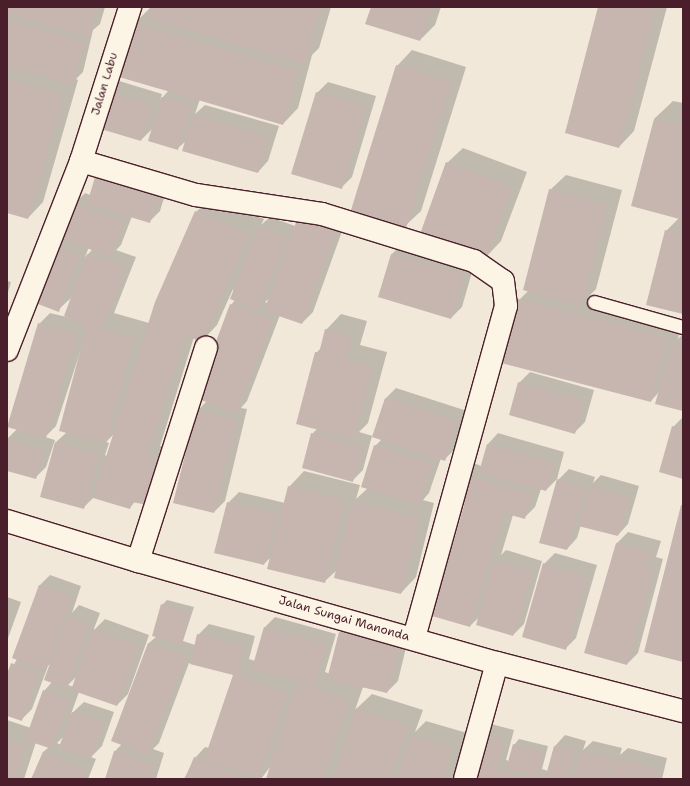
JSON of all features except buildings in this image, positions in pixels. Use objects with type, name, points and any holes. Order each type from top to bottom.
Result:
[{"type":"street","name":"Jalan Labu","points":[[7,350],[81,161],[130,7]]},
{"type":"street","points":[[81,161],[196,195],[322,214],[474,261],[503,281],[506,306],[414,638]]},
{"type":"street","points":[[138,561],[206,348]]},
{"type":"street","name":"Jalan Sungai Manonda","points":[[7,521],[138,561],[414,638],[497,663],[683,711]]},
{"type":"street","points":[[465,779],[497,663]]},
{"type":"lane","points":[[594,302],[683,327]]}]
